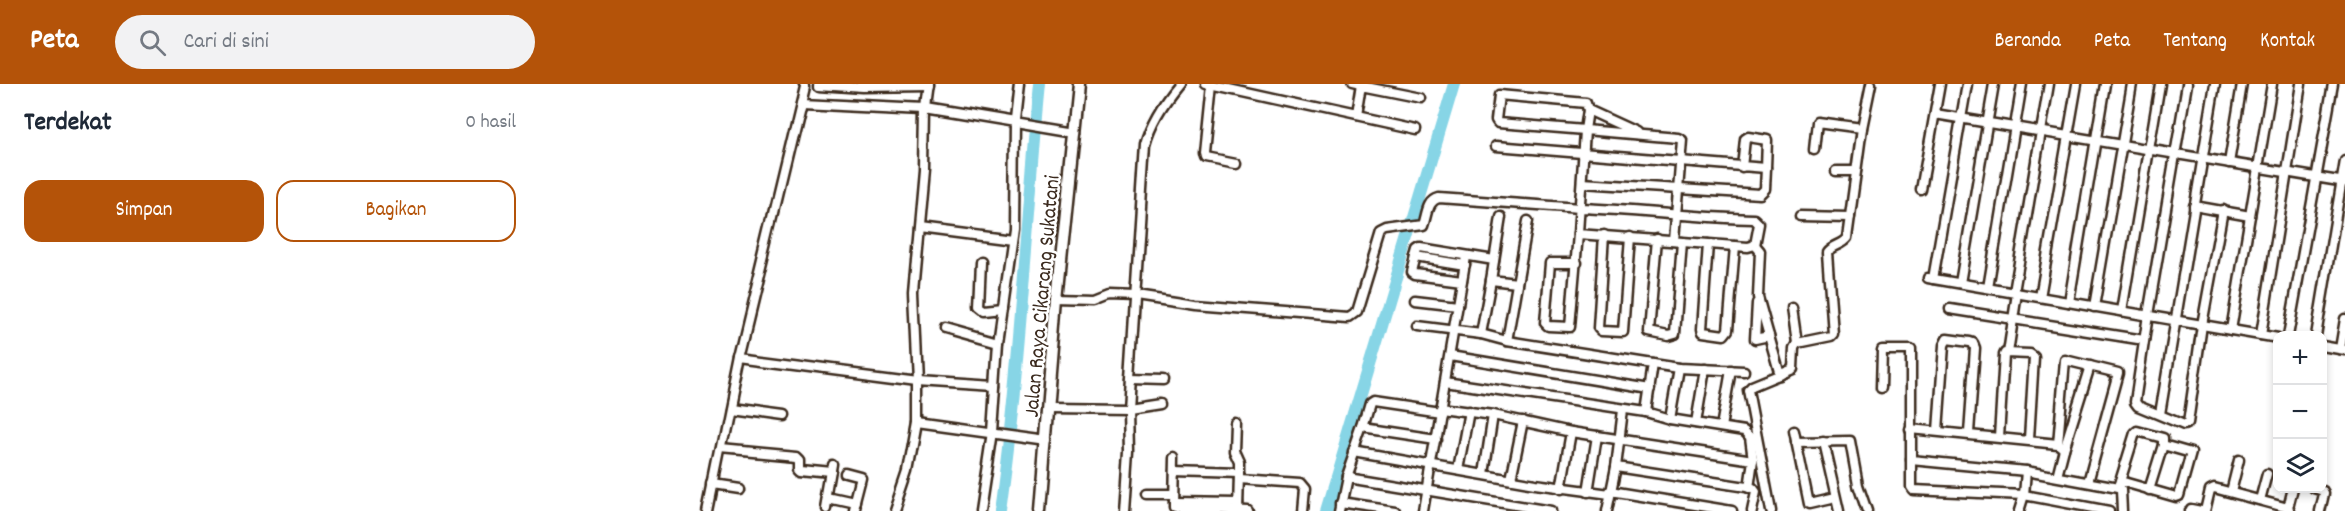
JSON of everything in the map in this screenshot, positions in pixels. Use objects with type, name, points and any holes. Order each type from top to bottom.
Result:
[{"type":"main road","name":"Jalan Raya Cikarang Sukatani","points":[[1040,511],[1057,300],[1079,84]]},
{"type":"street","points":[[708,511],[739,357],[805,84]]},
{"type":"street","points":[[819,84],[863,87],[928,85],[925,107],[924,171],[913,301],[917,423],[908,472],[895,511]]},
{"type":"street","points":[[980,511],[992,432],[998,342],[1012,240],[1020,121],[1019,84]]},
{"type":"street","points":[[1125,511],[1130,452],[1128,409],[1145,144],[1164,103],[1179,84]]},
{"type":"street","points":[[1797,343],[1833,334],[1827,252],[1829,248],[1843,243],[1847,238],[1862,128],[1871,84]]},
{"type":"street","points":[[1921,190],[1940,84]]},
{"type":"street","points":[[1967,84],[1931,278],[2273,337]]},
{"type":"street","points":[[1960,283],[1994,84]]},
{"type":"street","points":[[1988,288],[2022,84]]},
{"type":"street","points":[[1999,436],[2004,355],[2008,353],[2015,293],[2049,84]]},
{"type":"street","points":[[2040,297],[2077,84]]},
{"type":"street","points":[[2069,302],[2104,84]]},
{"type":"street","points":[[2094,307],[2132,84]]},
{"type":"street","points":[[2122,312],[2160,84]]},
{"type":"street","points":[[2187,84],[2144,340],[2136,404],[2184,425],[2188,423],[2202,325],[2223,210]]},
{"type":"street","points":[[2160,414],[2215,84]]},
{"type":"street","points":[[2229,163],[2242,84]]},
{"type":"street","points":[[2230,330],[2272,84]]},
{"type":"street","points":[[2261,335],[2301,84]]},
{"type":"street","points":[[2289,331],[2333,84]]},
{"type":"street","points":[[1236,164],[1206,158],[1209,85],[1415,130]]},
{"type":"street","points":[[1356,117],[1357,85],[1421,98]]},
{"type":"street","points":[[1577,263],[1550,263],[1545,323],[1548,326],[1570,327],[1577,263],[1583,155],[1585,130],[1588,110],[1586,103],[1499,95],[1496,120],[1498,123],[1585,130],[1644,136],[1680,138],[1683,142],[1677,215],[1675,334],[1668,336],[1649,332],[1657,239]]},
{"type":"street","points":[[801,101],[925,107],[1020,121],[1075,132]]},
{"type":"street","points":[[1588,110],[1644,136]]},
{"type":"street","points":[[1935,114],[2343,182]]},
{"type":"street","points":[[1814,150],[1817,122],[1862,128]]},
{"type":"street","points":[[1581,183],[1760,194],[1765,189],[1768,144],[1764,138],[1748,137],[1744,141],[1742,167]]},
{"type":"street","points":[[1496,146],[1681,163],[1766,168]]},
{"type":"street","points":[[2317,331],[2345,161]]},
{"type":"street","points":[[1836,171],[1856,171]]},
{"type":"street","points":[[1057,300],[1094,301],[1109,295],[1136,296],[1195,305],[1350,317],[1357,312],[1381,233],[1423,226],[1433,200],[1439,198],[1754,219],[1759,224],[1755,245]]},
{"type":"street","points":[[2194,206],[2250,216]]},
{"type":"street","points":[[1481,334],[1501,216]]},
{"type":"street","points":[[1800,216],[1850,217]]},
{"type":"street","points":[[1507,341],[1528,221]]},
{"type":"street","points":[[919,228],[1012,240]]},
{"type":"street","points":[[1578,234],[1748,247],[1755,245]]},
{"type":"street","points":[[1604,235],[1598,328],[1601,332],[1623,332],[1630,237]]},
{"type":"street","points":[[1708,244],[1702,329],[1706,334],[1724,335],[1728,330],[1735,246]]},
{"type":"street","points":[[1755,245],[1760,251],[1755,339],[1769,336]]},
{"type":"street","points":[[1462,280],[1415,274],[1412,272],[1416,257],[1466,261],[1494,260]]},
{"type":"street","points":[[1423,511],[1466,261]]},
{"type":"street","points":[[981,262],[979,306],[984,310],[1003,308]]},
{"type":"street","points":[[1491,280],[1517,283]]},
{"type":"street","points":[[1758,297],[1780,375]]},
{"type":"street","points":[[1415,300],[1458,305]]},
{"type":"street","points":[[1771,511],[1748,390],[1794,367],[1794,348],[1797,343],[1792,308]]},
{"type":"street","points":[[1950,309],[2144,340]]},
{"type":"street","points":[[2327,347],[2343,349],[2345,319]]},
{"type":"street","points":[[1417,326],[1481,334],[1507,341],[1678,368],[1744,370]]},
{"type":"street","points":[[945,327],[998,342]]},
{"type":"street","points":[[1938,431],[1944,345],[1947,339],[1970,342],[1975,348],[1968,433]]},
{"type":"street","points":[[1881,388],[1882,350],[1911,350],[1910,429],[1911,487],[1913,490],[2024,495],[2109,511]]},
{"type":"street","points":[[2008,353],[2030,354],[2034,357],[2029,439]]},
{"type":"street","points":[[1450,356],[1650,389]]},
{"type":"street","points":[[739,357],[917,381],[995,386]]},
{"type":"street","points":[[2057,476],[2066,359],[2118,373],[2119,378],[2088,482]]},
{"type":"street","points":[[1646,412],[1653,364]]},
{"type":"street","points":[[2061,446],[2090,366]]},
{"type":"street","points":[[1670,419],[1678,368]]},
{"type":"street","points":[[1696,423],[1705,369]]},
{"type":"street","points":[[1721,427],[1731,370]]},
{"type":"street","points":[[1130,379],[1163,380]]},
{"type":"street","points":[[1445,382],[1646,412],[1670,419],[1748,433],[1753,460],[1749,488]]},
{"type":"street","points":[[1395,511],[1340,507],[1354,452],[1370,404],[1374,402],[1469,411],[1571,432],[1753,460]]},
{"type":"street","points":[[1049,408],[1128,409],[1160,404]]},
{"type":"street","points":[[729,409],[781,416]]},
{"type":"street","points":[[1607,511],[1616,466],[1623,410]]},
{"type":"street","points":[[1458,470],[1469,411]]},
{"type":"street","points":[[1484,474],[1493,415]]},
{"type":"street","points":[[1511,479],[1523,421]]},
{"type":"street","points":[[917,423],[1003,433],[1047,441]]},
{"type":"street","points":[[1234,423],[1234,451],[1239,462],[1238,508]]},
{"type":"street","points":[[1363,428],[1436,439]]},
{"type":"street","points":[[1910,429],[2029,439],[2061,446]]},
{"type":"street","points":[[1794,431],[1809,504],[1835,498]]},
{"type":"street","points":[[2122,511],[2119,484],[2137,431],[2163,438],[2163,445],[2149,490]]},
{"type":"street","points":[[1561,489],[1571,432]]},
{"type":"street","points":[[1588,492],[1597,436]]},
{"type":"street","points":[[1824,441],[1839,511]]},
{"type":"street","points":[[1796,442],[1850,441],[1858,485],[1867,511]]},
{"type":"street","points":[[1911,460],[2026,471],[2088,482],[2119,484],[2176,497],[2179,496],[2191,453],[2163,445]]},
{"type":"street","points":[[721,449],[796,456],[799,459],[799,468],[832,469],[827,502],[854,507],[861,480],[846,476]]},
{"type":"street","points":[[1354,452],[1561,489],[1610,493],[1732,511]]},
{"type":"street","points":[[1174,503],[1175,458]]},
{"type":"street","points":[[2231,492],[2239,460]]},
{"type":"street","points":[[1616,466],[1756,489],[1752,511]]},
{"type":"street","points":[[1175,471],[1300,483],[1306,495],[1303,511]]},
{"type":"street","points":[[2019,511],[2024,495],[2026,471]]},
{"type":"street","points":[[2260,500],[2267,474]]},
{"type":"street","points":[[1346,477],[1551,511]]},
{"type":"street","points":[[713,484],[740,488]]},
{"type":"street","points":[[2190,511],[2191,509],[2203,511],[2212,488],[2289,509],[2292,493]]},
{"type":"street","points":[[2320,511],[2324,493]]},
{"type":"street","points":[[1146,494],[1174,503],[1238,508],[1248,511]]},
{"type":"waterway","points":[[1000,511],[1018,351],[1040,84]]},
{"type":"waterway","points":[[1326,511],[1454,84]]}]
